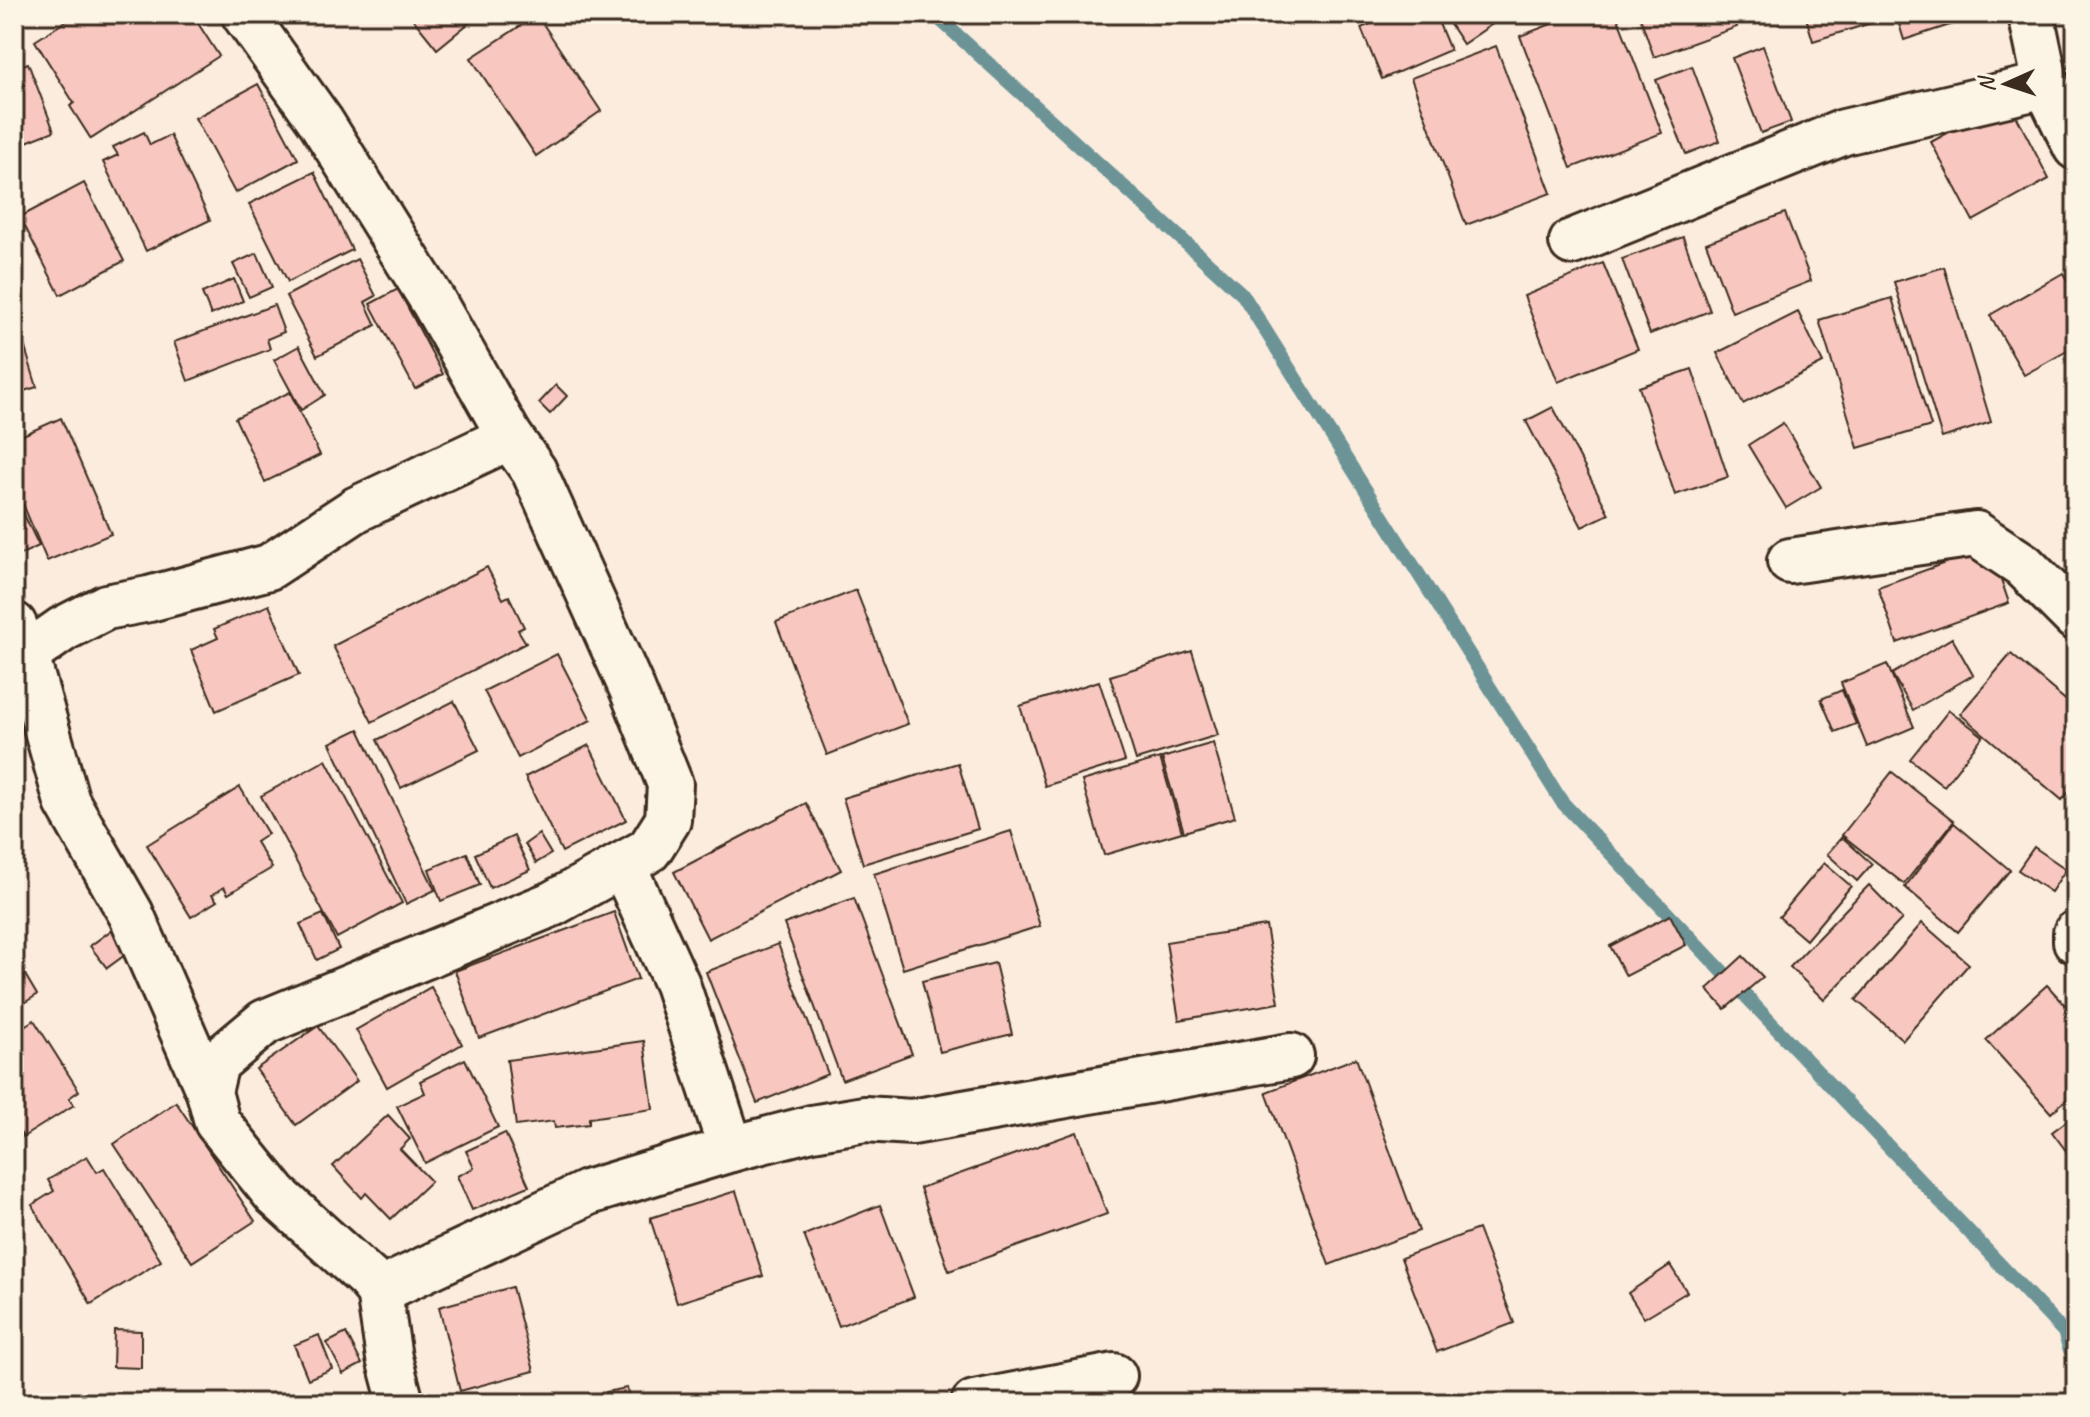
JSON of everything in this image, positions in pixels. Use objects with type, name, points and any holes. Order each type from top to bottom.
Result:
[{"type":"street","points":[[209,1092],[216,1063],[265,1022],[552,904],[649,850],[668,820],[670,784],[632,689],[534,471],[510,437],[433,301],[321,122],[244,14]]},
{"type":"street","points":[[2031,14],[2046,85],[2076,147]]},
{"type":"street","points":[[1572,242],[1844,132],[2046,85]]},
{"type":"street","points":[[401,1403],[389,1358],[379,1291],[276,1195],[217,1122],[209,1092],[131,914],[67,802],[20,640],[63,629],[106,607],[149,599],[269,567],[357,509],[510,437]]},
{"type":"street","points":[[1790,561],[1976,534],[2023,565],[2076,618]]},
{"type":"street","points":[[623,865],[677,984],[731,1149]]},
{"type":"street","points":[[2076,933],[2076,941]]},
{"type":"street","points":[[379,1291],[589,1192],[812,1128],[865,1119],[912,1122],[1291,1056]]},
{"type":"street","points":[[974,1403],[1114,1376]]},
{"type":"building","points":[[77,14],[192,14],[219,56],[91,139],[70,106],[74,103],[35,41]]},
{"type":"building","points":[[417,14],[480,14],[437,49],[412,18]]},
{"type":"building","points":[[1393,14],[1435,14],[1450,50],[1382,79],[1361,28]]},
{"type":"building","points":[[1443,14],[1507,14],[1463,44]]},
{"type":"building","points":[[1577,14],[1616,14],[1662,133],[1571,168],[1520,36]]},
{"type":"building","points":[[1639,14],[1733,14],[1737,27],[1654,57]]},
{"type":"building","points":[[1805,14],[1868,14],[1871,23],[1813,41]]},
{"type":"building","points":[[1896,14],[1963,14],[1965,20],[1904,40]]},
{"type":"building","points":[[537,15],[601,111],[536,156],[471,58]]},
{"type":"building","points":[[1496,46],[1551,193],[1466,225],[1411,78]]},
{"type":"building","points":[[1763,46],[1791,122],[1761,133],[1732,58]]},
{"type":"building","points":[[28,63],[54,131],[14,147],[14,68]]},
{"type":"building","points":[[1692,66],[1720,141],[1686,154],[1656,80]]},
{"type":"building","points":[[258,84],[298,159],[235,193],[195,118]]},
{"type":"building","points":[[2008,100],[2049,179],[1973,221],[1931,142]]},
{"type":"building","points":[[144,132],[150,145],[170,135],[210,220],[146,251],[103,162],[118,155],[113,147]]},
{"type":"building","points":[[314,172],[352,250],[288,282],[249,204]]},
{"type":"building","points":[[84,183],[124,261],[60,295],[20,217]]},
{"type":"building","points":[[1785,213],[1811,281],[1732,312],[1706,243]]},
{"type":"building","points":[[1683,237],[1710,311],[1650,334],[1622,259]]},
{"type":"building","points":[[257,253],[272,287],[249,297],[233,264]]},
{"type":"building","points":[[357,259],[376,296],[365,302],[376,325],[317,356],[286,296]]},
{"type":"building","points":[[1603,263],[1638,349],[1558,382],[1524,296]]},
{"type":"building","points":[[1944,267],[1991,422],[1942,438],[1894,282]]},
{"type":"building","points":[[2063,273],[2076,296],[2076,346],[2024,375],[1990,315]]},
{"type":"building","points":[[234,279],[243,301],[211,315],[202,293]]},
{"type":"building","points":[[398,289],[443,374],[415,389],[370,304]]},
{"type":"building","points":[[1892,298],[1931,426],[1858,448],[1819,320]]},
{"type":"building","points":[[274,305],[284,332],[267,339],[270,349],[188,381],[174,342]]},
{"type":"building","points":[[14,312],[37,387],[14,394]]},
{"type":"building","points":[[1798,312],[1823,363],[1743,404],[1717,353]]},
{"type":"building","points":[[299,346],[325,395],[301,410],[274,360]]},
{"type":"building","points":[[1692,369],[1728,477],[1675,495],[1639,387]]},
{"type":"building","points":[[556,385],[567,396],[550,414],[539,403]]},
{"type":"building","points":[[290,392],[320,455],[265,482],[235,418]]},
{"type":"building","points":[[1553,407],[1609,514],[1582,527],[1526,421]]},
{"type":"building","points":[[61,418],[111,534],[47,561],[14,483],[14,439]]},
{"type":"building","points":[[1783,423],[1821,487],[1786,508],[1748,445]]},
{"type":"building","points":[[19,504],[39,546],[15,557],[14,507]]},
{"type":"building","points":[[1990,547],[2009,603],[1897,643],[1878,587]]},
{"type":"building","points":[[487,567],[503,599],[509,596],[524,627],[518,630],[526,643],[372,722],[333,646]]},
{"type":"building","points":[[856,590],[908,724],[827,755],[776,622]]},
{"type":"building","points":[[269,605],[299,675],[216,711],[191,650],[218,638],[214,629]]},
{"type":"building","points":[[1952,638],[1973,675],[1913,710],[1892,674]]},
{"type":"building","points":[[1192,651],[1218,735],[1136,760],[1110,676]]},
{"type":"building","points":[[557,654],[591,720],[518,758],[484,691]]},
{"type":"building","points":[[2011,654],[2076,709],[2076,784],[2062,800],[1960,714]]},
{"type":"building","points":[[1887,664],[1914,727],[1867,747],[1841,683]]},
{"type":"building","points":[[1099,681],[1125,761],[1045,786],[1020,706]]},
{"type":"building","points":[[1842,690],[1856,724],[1835,732],[1821,699]]},
{"type":"building","points":[[454,701],[479,750],[401,788],[377,740]]},
{"type":"building","points":[[1949,710],[1983,736],[1944,786],[1910,759]]},
{"type":"building","points":[[359,729],[435,890],[406,904],[330,743]]},
{"type":"building","points":[[1213,743],[1235,817],[1184,832],[1162,758]]},
{"type":"building","points":[[589,745],[626,820],[562,852],[525,777]]},
{"type":"building","points":[[1160,758],[1182,832],[1104,855],[1082,781]]},
{"type":"building","points":[[326,760],[402,903],[337,938],[261,796]]},
{"type":"building","points":[[958,763],[978,829],[863,864],[843,798]]},
{"type":"building","points":[[1892,772],[1954,821],[1904,884],[1842,835]]},
{"type":"building","points":[[240,787],[268,834],[256,842],[272,868],[228,894],[224,887],[212,895],[217,901],[191,917],[147,845]]},
{"type":"building","points":[[806,803],[841,870],[708,939],[674,872]]},
{"type":"building","points":[[1954,823],[2010,870],[1958,932],[1905,887]]},
{"type":"building","points":[[1011,831],[1040,926],[903,969],[874,874]]},
{"type":"building","points":[[539,834],[551,854],[536,863],[525,844]]},
{"type":"building","points":[[514,836],[530,870],[490,888],[475,854]]},
{"type":"building","points":[[1842,837],[1872,864],[1857,881],[1827,854]]},
{"type":"building","points":[[2034,847],[2066,869],[2051,892],[2018,870]]},
{"type":"building","points":[[467,853],[480,885],[441,901],[429,869]]},
{"type":"building","points":[[1824,863],[1851,886],[1806,940],[1779,917]]},
{"type":"building","points":[[1869,885],[1902,919],[1824,1000],[1790,967]]},
{"type":"building","points":[[854,898],[912,1054],[842,1080],[784,924]]},
{"type":"building","points":[[614,912],[638,979],[479,1038],[455,971]]},
{"type":"building","points":[[323,914],[339,949],[317,960],[300,924]]},
{"type":"building","points":[[1670,915],[1686,945],[1626,976],[1610,946]]},
{"type":"building","points":[[1922,923],[1969,964],[1903,1040],[1856,1000]]},
{"type":"building","points":[[1266,926],[1279,1003],[1179,1020],[1166,942]]},
{"type":"building","points":[[113,929],[129,952],[107,968],[90,946]]},
{"type":"building","points":[[778,944],[828,1074],[757,1103],[706,972]]},
{"type":"building","points":[[14,956],[37,995],[14,1009]]},
{"type":"building","points":[[1743,956],[1763,977],[1725,1009],[1707,989]]},
{"type":"building","points":[[995,963],[1012,1034],[940,1052],[922,981]]},
{"type":"building","points":[[2047,985],[2076,1017],[2076,1091],[2051,1113],[1986,1040]]},
{"type":"building","points":[[431,987],[462,1044],[387,1087],[356,1030]]},
{"type":"building","points":[[34,1020],[79,1091],[69,1098],[74,1105],[23,1137],[14,1123],[14,1032]]},
{"type":"building","points":[[318,1026],[357,1081],[296,1125],[256,1069]]},
{"type":"building","points":[[644,1041],[653,1109],[589,1118],[589,1124],[555,1128],[554,1121],[516,1126],[507,1060]]},
{"type":"building","points":[[1356,1058],[1419,1231],[1329,1265],[1266,1092]]},
{"type":"building","points":[[465,1059],[498,1127],[425,1163],[397,1106],[425,1093],[420,1081]]},
{"type":"building","points":[[176,1102],[255,1221],[192,1262],[114,1144]]},
{"type":"building","points":[[2076,1114],[2076,1164],[2052,1132]]},
{"type":"building","points":[[388,1115],[410,1139],[400,1149],[431,1181],[391,1219],[366,1193],[362,1198],[333,1166]]},
{"type":"building","points":[[1077,1132],[1107,1214],[949,1271],[920,1188]]},
{"type":"building","points":[[505,1133],[529,1186],[472,1210],[457,1176],[474,1168],[466,1151]]},
{"type":"building","points":[[87,1156],[97,1172],[104,1168],[161,1261],[91,1304],[32,1205],[54,1191],[48,1180]]},
{"type":"building","points":[[736,1191],[763,1276],[677,1303],[650,1218]]},
{"type":"building","points":[[880,1205],[914,1297],[839,1326],[804,1235]]},
{"type":"building","points":[[1478,1229],[1514,1323],[1437,1352],[1401,1258]]},
{"type":"building","points":[[1670,1265],[1687,1292],[1644,1318],[1628,1293]]},
{"type":"building","points":[[512,1287],[534,1371],[460,1391],[439,1307]]},
{"type":"building","points":[[114,1330],[141,1331],[141,1368],[113,1367]]},
{"type":"building","points":[[346,1333],[362,1364],[343,1374],[327,1343]]},
{"type":"building","points":[[319,1335],[332,1369],[308,1379],[294,1345]]},
{"type":"building","points":[[627,1388],[630,1403],[608,1403],[606,1392]]},
{"type":"waterway","points":[[934,14],[1243,295],[1562,802],[2064,1332],[2076,1368]]}]
